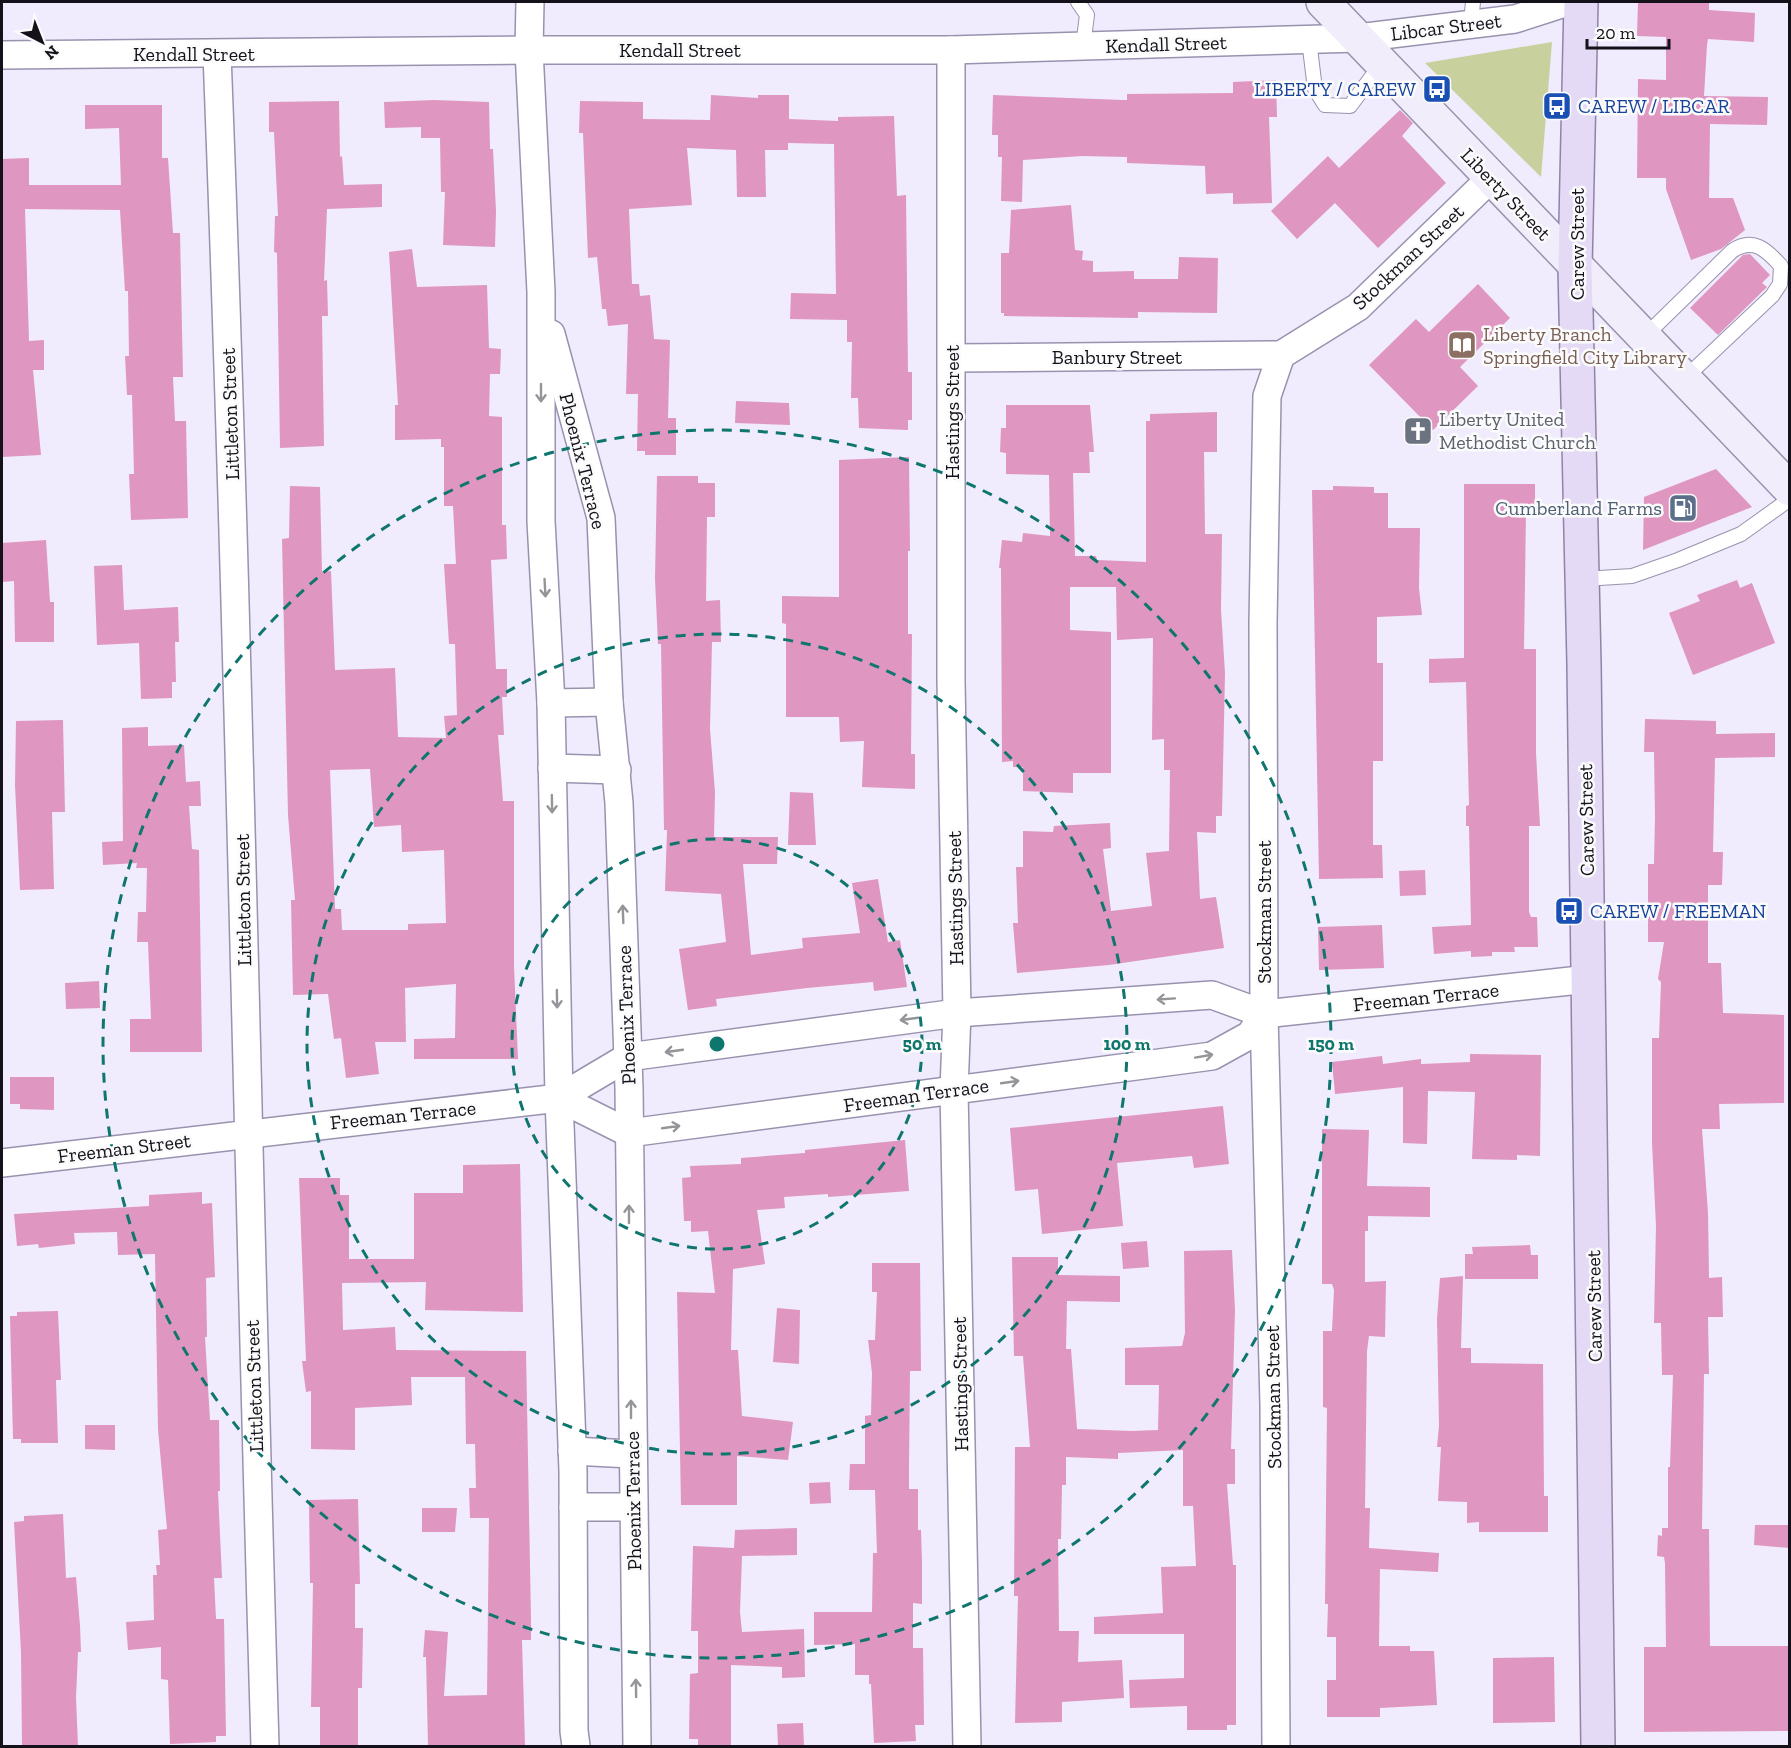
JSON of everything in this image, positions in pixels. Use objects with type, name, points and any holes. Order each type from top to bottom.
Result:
[{"type":"main road","name":"Liberty Street","points":[[1323,2],[1790,489]]},
{"type":"main road","name":"Carew Street","points":[[1581,2],[1575,267],[1589,979],[1598,1746]]},
{"type":"street","name":"Phoenix Terrace","points":[[530,2],[529,50],[541,292],[541,520],[550,703],[559,1098],[572,1451],[576,1746]]},
{"type":"street","name":"Libcar Street","points":[[1358,38],[1472,12],[1515,19],[1568,2]]},
{"type":"street","name":"Kendall Street","points":[[2,56],[529,50],[951,50],[1358,38]]},
{"type":"street","name":"Hastings Street","points":[[951,50],[953,358],[951,681],[957,1013],[954,1090],[967,1746]]},
{"type":"street","name":"Littleton Street","points":[[217,54],[241,777],[247,1133],[265,1746]]},
{"type":"street","name":"Stockman Street","points":[[1275,1746],[1274,1405],[1264,1014],[1263,623],[1267,396],[1281,355],[1358,308],[1491,178]]},
{"type":"street","name":"Phoenix Terrace","points":[[541,292],[602,518],[609,702],[617,770],[628,1057],[631,1454],[637,1746]]},
{"type":"street","name":"Banbury Street","points":[[953,358],[1281,355]]},
{"type":"street","points":[[550,703],[609,702]]},
{"type":"street","points":[[552,768],[617,770]]},
{"type":"street","name":"Freeman Terrace","points":[[247,1133],[559,1098],[628,1057],[957,1013],[1212,995],[1264,1014],[1589,979]]},
{"type":"street","name":"Freeman Terrace","points":[[629,1133],[1212,1056],[1251,1035],[1264,1014]]},
{"type":"street","points":[[559,1098],[629,1133]]},
{"type":"street","name":"Freeman Street","points":[[2,1163],[247,1133]]},
{"type":"street","points":[[572,1451],[631,1454]]},
{"type":"street","points":[[573,1507],[632,1507]]},
{"type":"lane","points":[[1078,2],[1087,15],[1083,46]]},
{"type":"lane","points":[[1309,40],[1315,88],[1326,105],[1350,106],[1382,63]]},
{"type":"lane","points":[[1643,337],[1732,251],[1742,245],[1758,244],[1770,253],[1781,266],[1780,284],[1772,296],[1684,379]]},
{"type":"lane","points":[[1582,579],[1632,576],[1678,560],[1741,534],[1790,500]]},
{"type":"green space","points":[[1552,42],[1541,177],[1425,63]]},
{"type":"building","points":[[1638,2],[1709,2],[1709,10],[1755,13],[1754,42],[1708,39],[1704,96],[1768,97],[1767,125],[1710,124],[1709,198],[1733,198],[1745,230],[1721,249],[1691,260],[1666,189],[1666,178],[1637,178],[1638,79],[1666,80],[1666,37],[1637,36]]},
{"type":"building","points":[[1276,80],[1277,117],[1269,117],[1272,203],[1233,204],[1233,193],[1206,194],[1205,166],[1127,163],[1127,157],[1082,156],[1023,160],[1022,202],[1001,201],[1002,157],[998,157],[998,135],[992,135],[993,95],[1127,100],[1127,94],[1233,93],[1233,82]]},
{"type":"building","points":[[711,95],[758,98],[758,95],[789,95],[789,119],[838,121],[838,117],[894,116],[897,196],[906,195],[908,372],[912,372],[912,420],[908,420],[908,430],[859,428],[858,398],[851,398],[852,342],[847,342],[847,320],[790,319],[791,293],[836,294],[834,144],[788,143],[788,150],[765,150],[766,197],[737,197],[736,150],[687,148],[692,205],[629,209],[632,284],[639,284],[640,296],[650,295],[654,339],[670,340],[668,418],[676,418],[676,455],[645,455],[645,451],[637,451],[638,394],[626,394],[628,324],[608,326],[606,309],[602,309],[597,257],[588,258],[583,133],[579,133],[580,101],[643,102],[643,119],[710,120]]},
{"type":"building","points":[[434,100],[489,102],[490,149],[493,149],[496,211],[495,247],[443,245],[445,192],[441,192],[440,138],[421,138],[421,127],[385,128],[384,102]]},
{"type":"building","points":[[339,101],[340,157],[342,156],[344,185],[382,184],[382,207],[327,209],[324,281],[327,280],[328,316],[322,316],[324,446],[280,448],[277,253],[274,252],[275,216],[278,216],[274,132],[269,132],[269,102]]},
{"type":"building","points":[[85,105],[162,105],[162,158],[168,158],[173,233],[180,233],[183,377],[173,377],[175,421],[186,421],[188,518],[131,520],[129,474],[134,474],[132,395],[127,395],[125,356],[129,356],[128,291],[125,291],[120,210],[25,209],[29,341],[44,340],[44,370],[33,370],[41,455],[2,457],[2,159],[29,158],[29,185],[121,185],[119,128],[85,129]]},
{"type":"building","points":[[1400,110],[1413,123],[1402,136],[1446,183],[1378,248],[1335,203],[1297,239],[1271,211],[1328,156],[1339,168]]},
{"type":"building","points":[[1071,205],[1075,250],[1083,251],[1082,260],[1093,261],[1093,272],[1134,271],[1134,279],[1178,279],[1179,257],[1218,258],[1217,313],[1138,312],[1138,318],[1004,316],[1004,313],[1001,313],[1001,253],[1009,253],[1011,210]]},
{"type":"building","points":[[412,249],[417,287],[487,285],[489,348],[501,349],[500,374],[490,374],[489,416],[502,417],[502,525],[506,525],[507,559],[491,560],[496,669],[507,669],[507,697],[502,697],[504,735],[498,735],[503,801],[514,801],[514,966],[518,1059],[414,1059],[414,1039],[455,1038],[456,984],[405,988],[406,1042],[375,1042],[379,1074],[346,1078],[341,1038],[334,1039],[328,994],[293,995],[291,900],[295,900],[288,815],[282,539],[289,538],[290,486],[320,487],[322,572],[331,571],[335,670],[395,668],[398,737],[446,738],[444,716],[457,715],[455,644],[449,644],[444,564],[456,564],[453,506],[444,506],[444,447],[441,447],[441,439],[395,440],[395,405],[398,405],[389,252]],"holes":[[[370,769],[374,827],[401,825],[402,852],[444,850],[446,923],[408,924],[408,930],[342,930],[341,909],[335,909],[330,770]]]},
{"type":"building","points":[[1750,254],[1770,275],[1762,283],[1767,287],[1718,335],[1690,308],[1743,255]]},
{"type":"building","points":[[1478,284],[1510,318],[1460,367],[1478,386],[1433,430],[1369,365],[1416,319],[1429,332]]},
{"type":"building","points":[[736,401],[789,403],[790,425],[735,423]]},
{"type":"building","points":[[1006,405],[1090,405],[1094,452],[1089,452],[1090,473],[1073,473],[1075,556],[1096,556],[1097,560],[1146,562],[1146,421],[1150,421],[1150,414],[1217,412],[1217,452],[1204,452],[1205,534],[1222,534],[1221,610],[1225,673],[1222,816],[1216,816],[1216,833],[1197,832],[1200,899],[1216,897],[1224,948],[1109,965],[1017,973],[1013,923],[1018,923],[1016,867],[1023,867],[1023,831],[1053,832],[1054,826],[1110,823],[1111,848],[1103,849],[1111,911],[1152,906],[1146,853],[1169,851],[1170,770],[1164,770],[1164,739],[1152,740],[1153,638],[1117,640],[1116,587],[1070,587],[1070,630],[1111,632],[1111,773],[1073,773],[1073,793],[1023,791],[1023,767],[1013,767],[1013,761],[1002,762],[1001,568],[999,568],[1002,540],[1022,542],[1023,533],[1050,536],[1049,475],[1006,474],[1006,453],[1000,452],[1001,428],[1006,428]]},
{"type":"building","points":[[909,457],[908,634],[912,634],[911,754],[915,754],[915,789],[862,787],[864,741],[840,742],[839,717],[786,717],[786,624],[782,623],[782,596],[839,597],[839,460]]},
{"type":"building","points":[[1716,469],[1752,507],[1643,550],[1644,497]]},
{"type":"building","points":[[657,476],[698,476],[698,483],[715,483],[715,517],[707,517],[706,601],[720,600],[721,642],[712,642],[710,729],[715,792],[714,837],[778,837],[777,864],[743,864],[751,955],[803,948],[802,938],[860,933],[852,883],[878,879],[888,942],[900,940],[907,987],[874,991],[873,982],[807,988],[716,999],[717,1006],[688,1010],[679,949],[726,942],[721,894],[665,891],[667,830],[664,830],[661,644],[658,644],[655,579]]},
{"type":"building","points":[[1464,484],[1535,484],[1535,512],[1526,512],[1524,649],[1536,649],[1536,753],[1540,826],[1529,826],[1529,912],[1531,917],[1537,917],[1538,947],[1514,947],[1515,952],[1492,952],[1492,956],[1471,957],[1471,951],[1434,954],[1432,927],[1471,925],[1469,826],[1466,826],[1466,806],[1469,805],[1466,682],[1429,683],[1429,659],[1464,658]]},
{"type":"building","points":[[1333,486],[1374,487],[1374,493],[1388,493],[1388,528],[1420,528],[1419,588],[1422,615],[1377,617],[1377,663],[1383,663],[1383,761],[1373,761],[1373,845],[1382,845],[1383,878],[1319,879],[1312,490],[1333,490]]},
{"type":"building","points":[[46,540],[50,602],[54,602],[54,642],[15,642],[14,581],[2,582],[2,543]]},
{"type":"building","points":[[122,565],[124,610],[178,607],[179,642],[175,642],[176,682],[172,682],[172,698],[141,699],[139,643],[97,645],[94,566]]},
{"type":"building","points":[[1737,580],[1740,588],[1752,583],[1775,643],[1693,675],[1669,613],[1700,601],[1697,595]]},
{"type":"building","points":[[1645,719],[1716,721],[1716,734],[1775,733],[1775,757],[1715,758],[1713,852],[1723,852],[1722,885],[1708,885],[1708,963],[1721,963],[1723,1013],[1784,1015],[1784,1103],[1719,1104],[1720,1129],[1702,1129],[1708,1213],[1709,1278],[1722,1277],[1723,1317],[1708,1317],[1709,1374],[1704,1374],[1702,1529],[1709,1529],[1710,1646],[1789,1646],[1789,1731],[1644,1732],[1644,1647],[1666,1647],[1665,1563],[1664,1557],[1657,1556],[1658,1535],[1662,1536],[1662,1528],[1668,1528],[1668,1467],[1670,1467],[1673,1375],[1662,1375],[1661,1323],[1654,1323],[1656,1226],[1652,1143],[1652,1038],[1659,1038],[1661,982],[1658,979],[1664,942],[1648,942],[1648,864],[1654,864],[1655,817],[1654,752],[1644,752]]},
{"type":"building","points":[[63,720],[65,812],[52,812],[54,889],[20,890],[15,785],[16,721]]},
{"type":"building","points":[[148,727],[148,746],[184,745],[186,782],[200,781],[201,806],[189,806],[192,849],[199,850],[202,1052],[130,1052],[130,1019],[151,1019],[148,942],[137,942],[138,912],[146,912],[147,868],[136,868],[137,863],[103,865],[102,842],[123,841],[122,728]]},
{"type":"building","points":[[790,792],[813,793],[816,845],[788,845]]},
{"type":"building","points":[[1425,870],[1426,895],[1400,896],[1399,871]]},
{"type":"building","points":[[1382,925],[1384,968],[1319,970],[1318,927]]},
{"type":"building","points":[[99,981],[100,1008],[66,1009],[65,983]]},
{"type":"building","points":[[1470,1054],[1541,1055],[1540,1156],[1517,1155],[1517,1160],[1472,1159],[1475,1092],[1428,1091],[1427,1144],[1403,1143],[1403,1087],[1335,1094],[1332,1062],[1382,1056],[1383,1064],[1421,1059],[1421,1064],[1470,1062]]},
{"type":"building","points":[[10,1077],[54,1077],[54,1110],[20,1109],[20,1104],[10,1104]]},
{"type":"building","points":[[1223,1106],[1229,1164],[1194,1168],[1192,1156],[1117,1163],[1123,1226],[1042,1234],[1038,1189],[1015,1191],[1010,1128]]},
{"type":"building","points":[[1322,1129],[1369,1130],[1367,1186],[1430,1187],[1430,1217],[1368,1216],[1368,1231],[1365,1231],[1365,1282],[1386,1281],[1385,1337],[1369,1336],[1367,1351],[1365,1508],[1370,1508],[1369,1548],[1439,1553],[1438,1572],[1380,1569],[1379,1646],[1410,1646],[1410,1651],[1434,1651],[1437,1705],[1380,1708],[1380,1717],[1327,1717],[1327,1680],[1336,1680],[1336,1637],[1327,1637],[1328,1604],[1325,1604],[1327,1408],[1323,1407],[1323,1331],[1332,1331],[1334,1290],[1332,1284],[1322,1284]]},
{"type":"building","points":[[905,1140],[909,1191],[828,1197],[828,1194],[784,1197],[785,1208],[757,1210],[765,1264],[733,1269],[731,1350],[738,1350],[742,1416],[793,1422],[788,1460],[737,1456],[737,1505],[681,1505],[677,1292],[715,1293],[708,1231],[691,1232],[691,1221],[684,1221],[682,1178],[691,1177],[690,1166],[741,1164],[741,1158],[805,1153],[805,1150]]},
{"type":"building","points":[[520,1164],[523,1312],[425,1310],[426,1282],[342,1283],[343,1330],[395,1327],[396,1350],[526,1351],[531,1640],[522,1640],[525,1746],[428,1746],[426,1657],[423,1657],[425,1630],[448,1632],[444,1696],[487,1695],[489,1518],[470,1518],[469,1488],[476,1488],[475,1444],[466,1444],[465,1377],[411,1377],[412,1405],[355,1408],[355,1450],[311,1449],[311,1391],[306,1392],[302,1361],[306,1361],[299,1178],[340,1178],[340,1195],[349,1195],[349,1259],[414,1259],[414,1193],[463,1193],[463,1165]]},
{"type":"building","points":[[202,1192],[202,1204],[212,1203],[215,1277],[206,1278],[207,1337],[205,1337],[210,1420],[219,1420],[220,1491],[218,1491],[222,1578],[214,1578],[216,1619],[224,1619],[226,1736],[216,1736],[216,1742],[170,1744],[168,1680],[161,1679],[161,1647],[128,1650],[126,1622],[154,1620],[153,1575],[157,1575],[156,1565],[160,1565],[158,1530],[167,1529],[158,1429],[155,1254],[118,1255],[117,1232],[74,1233],[75,1244],[39,1248],[38,1244],[17,1246],[14,1214],[149,1206],[149,1195]]},
{"type":"building","points":[[1147,1241],[1149,1267],[1123,1269],[1121,1243]]},
{"type":"building","points":[[1530,1245],[1531,1255],[1538,1255],[1538,1279],[1465,1279],[1465,1254],[1473,1254],[1472,1247]]},
{"type":"building","points":[[1232,1250],[1235,1310],[1231,1449],[1235,1449],[1235,1484],[1227,1484],[1233,1565],[1236,1565],[1236,1725],[1227,1725],[1227,1730],[1187,1730],[1187,1706],[1130,1708],[1129,1680],[1184,1678],[1184,1634],[1094,1634],[1094,1617],[1163,1613],[1161,1567],[1196,1566],[1193,1506],[1183,1506],[1183,1450],[1118,1453],[1118,1459],[1066,1457],[1066,1485],[1062,1485],[1061,1539],[1058,1539],[1059,1631],[1079,1631],[1078,1662],[1122,1660],[1124,1698],[1062,1702],[1062,1722],[1015,1723],[1018,1596],[1014,1596],[1015,1447],[1030,1447],[1023,1356],[1014,1356],[1012,1257],[1058,1257],[1058,1275],[1120,1276],[1120,1302],[1067,1301],[1066,1349],[1071,1349],[1077,1429],[1131,1431],[1158,1430],[1159,1385],[1125,1385],[1125,1348],[1182,1346],[1185,1333],[1184,1251]]},
{"type":"building","points":[[872,1263],[920,1263],[921,1371],[910,1371],[909,1465],[909,1489],[918,1489],[918,1530],[921,1530],[922,1563],[922,1604],[913,1603],[913,1648],[923,1648],[924,1725],[915,1725],[916,1741],[874,1743],[871,1684],[869,1684],[869,1675],[855,1675],[855,1644],[814,1645],[814,1612],[872,1612],[873,1553],[877,1553],[875,1490],[849,1490],[850,1464],[865,1464],[865,1416],[871,1415],[872,1373],[868,1340],[875,1340],[877,1292],[872,1292]]},
{"type":"building","points":[[1463,1276],[1461,1348],[1471,1348],[1471,1363],[1543,1364],[1544,1496],[1548,1496],[1548,1532],[1479,1532],[1479,1522],[1467,1523],[1467,1502],[1438,1501],[1441,1447],[1437,1447],[1439,1426],[1437,1319],[1440,1278]]},
{"type":"building","points":[[777,1308],[800,1310],[799,1364],[773,1362]]},
{"type":"building","points":[[58,1311],[61,1380],[56,1380],[58,1443],[21,1443],[21,1439],[13,1439],[10,1316],[17,1316],[17,1312]]},
{"type":"building","points":[[85,1425],[115,1425],[115,1450],[85,1449]]},
{"type":"building","points":[[830,1482],[831,1503],[810,1504],[809,1483]]},
{"type":"building","points":[[358,1499],[360,1584],[355,1584],[355,1628],[363,1628],[362,1688],[358,1688],[358,1746],[320,1746],[320,1707],[311,1707],[313,1583],[310,1583],[309,1500]]},
{"type":"building","points":[[422,1508],[457,1508],[455,1532],[422,1532]]},
{"type":"building","points":[[63,1514],[66,1578],[76,1577],[80,1626],[81,1652],[78,1652],[76,1698],[78,1746],[22,1746],[21,1652],[14,1522],[24,1521],[24,1516]]},
{"type":"building","points":[[1755,1525],[1790,1525],[1790,1548],[1754,1545]]},
{"type":"building","points":[[797,1528],[797,1555],[742,1556],[740,1612],[742,1632],[804,1629],[805,1677],[782,1678],[782,1667],[731,1665],[731,1746],[698,1746],[698,1739],[689,1739],[690,1674],[698,1673],[698,1631],[691,1631],[693,1546],[734,1548],[735,1530]]},
{"type":"building","points":[[1554,1657],[1555,1722],[1493,1723],[1493,1658]]},
{"type":"building","points":[[803,1723],[804,1746],[778,1746],[777,1724]]},
{"type":"place","name":"LIBERTY / CAREW","points":[[1437,89]]},
{"type":"place","name":"CAREW / LIBCAR","points":[[1557,106]]},
{"type":"place","name":"Liberty Branch Springfield City Library","points":[[1462,345]]},
{"type":"place","name":"Liberty United Methodist Church","points":[[1418,431]]},
{"type":"place","name":"Cumberland Farms","points":[[1683,508]]},
{"type":"place","name":"CAREW / FREEMAN","points":[[1569,911]]}]
